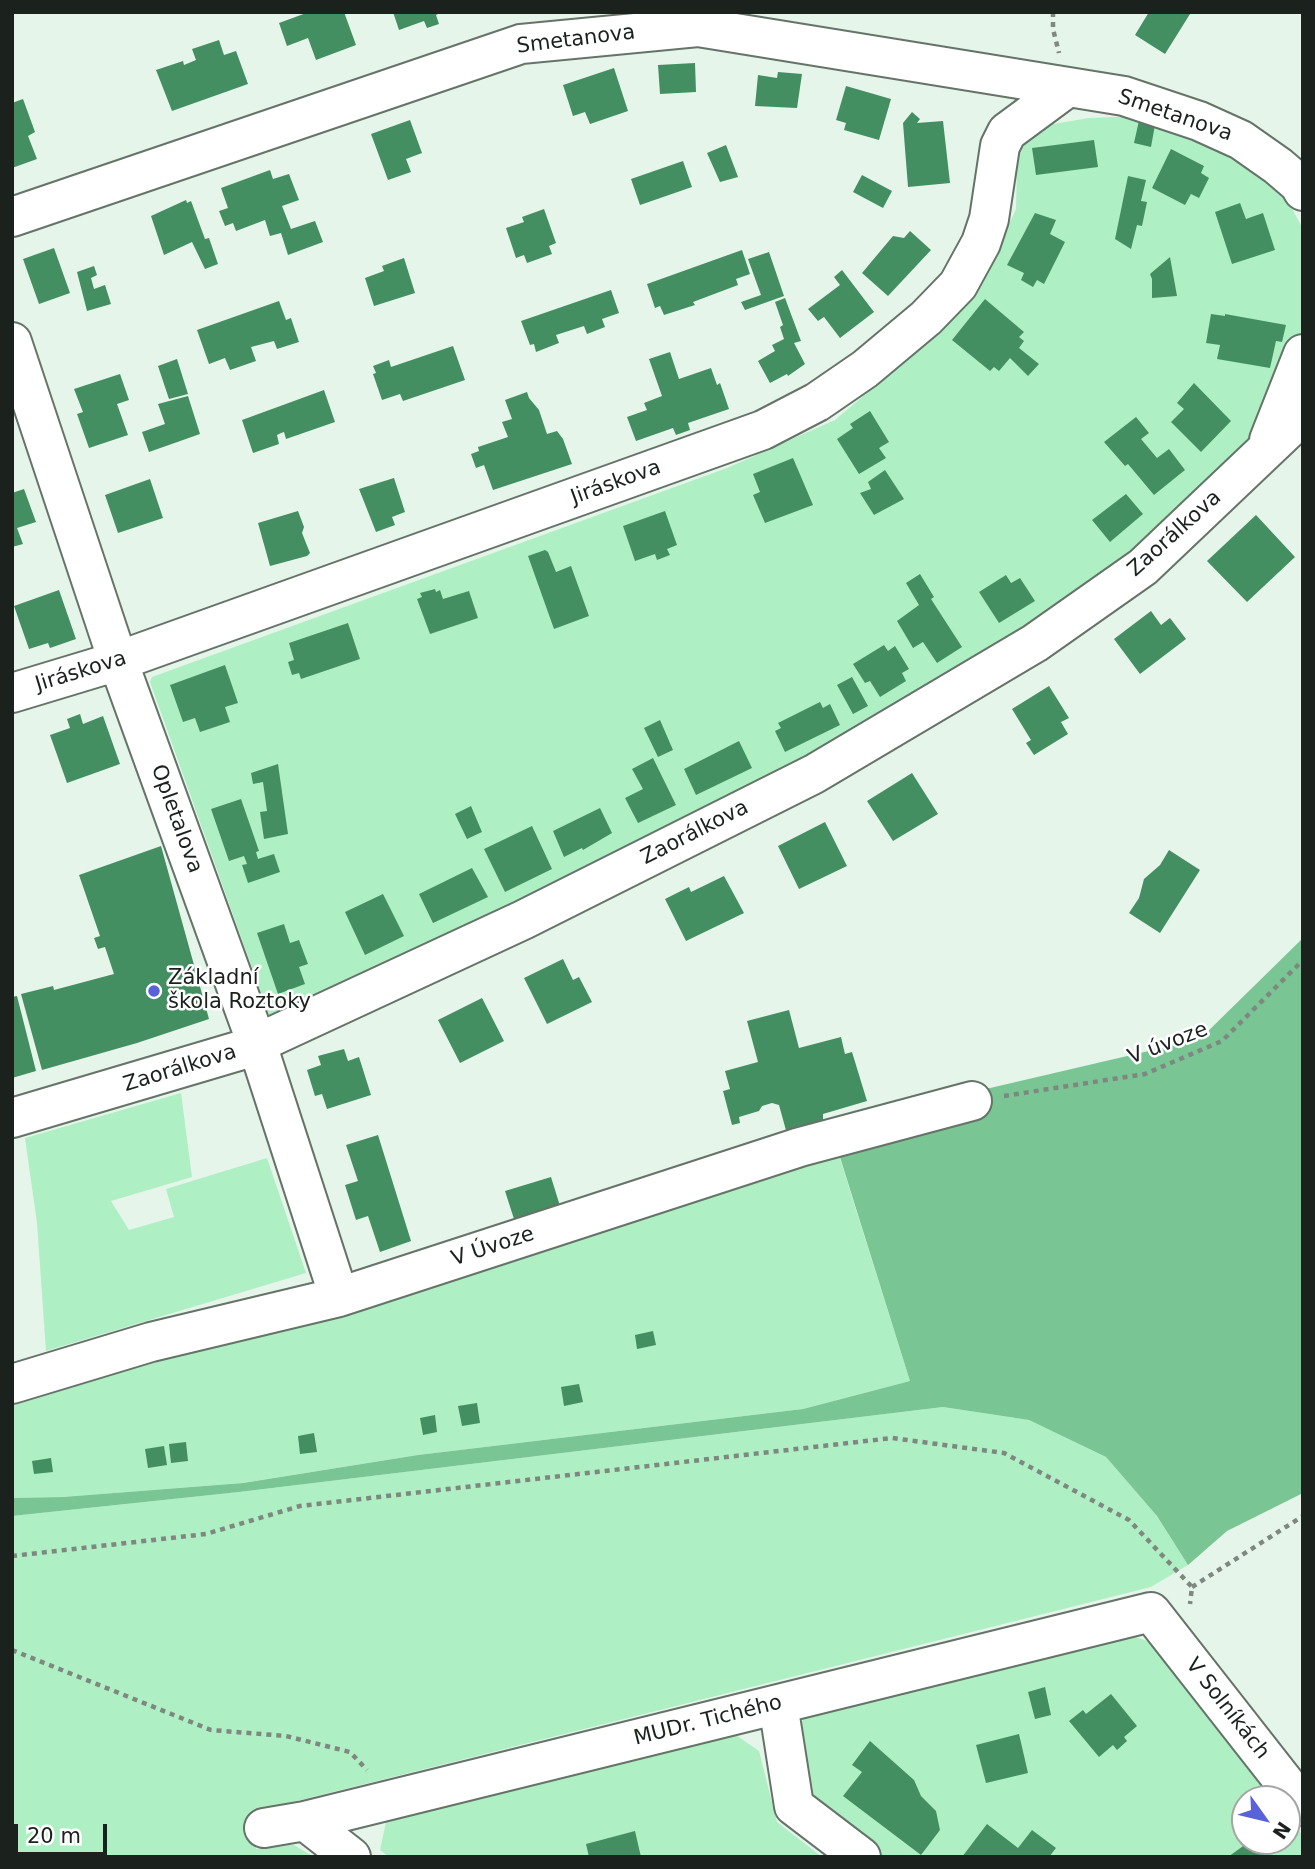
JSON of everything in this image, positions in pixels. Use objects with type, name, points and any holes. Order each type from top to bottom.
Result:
[{"type":"street","name":"Smetanova","points":[[12,217],[521,44],[698,27],[1124,96],[1199,121],[1241,139],[1278,166],[1299,184],[1303,191]]},
{"type":"street","name":"Jiráskova","points":[[12,693],[118,661],[763,430],[817,402],[865,369],[926,318],[958,285],[981,243],[989,219],[1000,146],[1007,132],[1068,87]]},
{"type":"street","name":"Opletalova","points":[[12,342],[118,661],[257,1044],[339,1297]]},
{"type":"street","points":[[1264,450],[1303,354]]},
{"type":"street","name":"Zaorálkova","points":[[12,1118],[257,1044],[523,920],[814,774],[1035,643],[1143,567],[1303,415]]},
{"type":"street","name":"V Úvoze","points":[[12,1384],[151,1342],[339,1297],[800,1147],[972,1101]]},
{"type":"street","name":"V Solníkách","points":[[1152,1612],[1303,1806]]},
{"type":"street","name":"MUDr. Tichého","points":[[264,1828],[305,1821],[1152,1612]]},
{"type":"street","points":[[778,1704],[794,1806],[861,1857]]},
{"type":"street","points":[[305,1821],[351,1857]]},
{"type":"path","points":[[1053,12],[1053,29]]},
{"type":"path","name":"V úvoze","points":[[972,1101],[1145,1074],[1222,1041],[1303,960]]},
{"type":"path","points":[[12,1556],[206,1534],[300,1506],[892,1438],[1004,1453],[1129,1520],[1192,1587]]},
{"type":"path","points":[[1192,1587],[1303,1516]]},
{"type":"path","points":[[1184,1654],[1192,1587]]},
{"type":"path","points":[[12,1650],[211,1730],[286,1736],[350,1752],[395,1798]]},
{"type":"green space","points":[[1140,116],[1273,173],[1303,229],[1303,336],[1287,375],[1247,445],[1203,493],[1042,621],[840,745],[272,1024],[150,682],[152,677],[727,468],[835,420],[947,325],[991,264],[1016,209],[1018,130],[1089,118]]},
{"type":"green space","points":[[1303,938],[1303,1493],[1227,1531],[1188,1565],[1157,1516],[1106,1457],[1029,1420],[943,1407],[239,1492],[12,1516],[12,1498],[63,1497],[243,1483],[418,1455],[803,1409],[910,1381],[839,1154],[836,1124],[1200,1039]]},
{"type":"green space","points":[[181,1093],[192,1177],[111,1201],[129,1230],[174,1217],[166,1189],[267,1158],[306,1273],[46,1351],[37,1223],[25,1138]]},
{"type":"green space","points":[[835,1143],[910,1381],[803,1409],[418,1455],[242,1483],[63,1497],[12,1498],[12,1406],[649,1207]]},
{"type":"green space","points":[[943,1407],[1029,1420],[1106,1457],[1157,1516],[1188,1565],[1151,1587],[249,1813],[256,1849],[294,1845],[314,1857],[12,1857],[12,1516],[239,1492]]},
{"type":"green space","points":[[1127,1634],[1159,1645],[1264,1785],[1231,1785],[1231,1855],[1301,1855],[1301,1833],[1303,1857],[881,1857],[811,1803],[794,1743],[805,1714]]},
{"type":"green space","points":[[733,1733],[759,1751],[777,1822],[822,1857],[389,1857],[380,1850],[386,1822]]},
{"type":"building","points":[[309,12],[344,12],[356,45],[316,60],[308,38],[287,46],[279,23]]},
{"type":"building","points":[[393,12],[442,12],[436,15],[439,24],[427,28],[424,21],[399,30]]},
{"type":"building","points":[[1149,12],[1190,14],[1165,54],[1135,35]]},
{"type":"building","points":[[219,40],[224,55],[236,51],[248,84],[172,111],[156,70],[183,61],[184,65],[196,60],[192,49]]},
{"type":"building","points":[[695,63],[696,92],[660,94],[658,65]]},
{"type":"building","points":[[614,68],[628,111],[590,124],[585,112],[573,116],[563,85]]},
{"type":"building","points":[[778,72],[802,74],[797,108],[755,106],[758,75],[777,78]]},
{"type":"building","points":[[846,86],[891,99],[879,140],[844,130],[846,123],[836,120]]},
{"type":"building","points":[[23,99],[35,132],[28,136],[37,159],[12,168],[12,103]]},
{"type":"building","points":[[912,112],[920,119],[917,123],[943,121],[950,183],[908,187],[903,123]]},
{"type":"building","points":[[1140,116],[1156,119],[1151,147],[1134,143]]},
{"type":"building","points":[[410,120],[422,153],[406,159],[411,172],[388,180],[371,134]]},
{"type":"building","points":[[1094,140],[1098,167],[1036,175],[1032,148]]},
{"type":"building","points":[[726,145],[738,177],[720,182],[707,153]]},
{"type":"building","points":[[1171,149],[1204,166],[1201,173],[1209,178],[1199,198],[1191,194],[1185,205],[1152,188]]},
{"type":"building","points":[[683,161],[692,187],[640,205],[631,179]]},
{"type":"building","points":[[270,170],[273,179],[289,174],[299,200],[282,206],[291,229],[315,221],[323,242],[288,255],[281,233],[270,236],[265,220],[236,231],[233,223],[225,226],[219,211],[228,208],[221,188]]},
{"type":"building","points":[[862,175],[892,191],[883,208],[853,192]]},
{"type":"building","points":[[1128,176],[1146,180],[1141,201],[1147,202],[1142,226],[1137,225],[1131,249],[1115,239]]},
{"type":"building","points":[[186,200],[187,203],[191,201],[205,239],[209,238],[218,264],[205,269],[192,242],[164,255],[151,216]]},
{"type":"building","points":[[1240,203],[1246,219],[1263,213],[1275,250],[1232,264],[1215,212]]},
{"type":"building","points":[[544,209],[556,243],[549,246],[552,254],[527,263],[524,255],[516,258],[506,228],[524,222],[522,217]]},
{"type":"building","points":[[1035,213],[1056,220],[1050,234],[1065,242],[1044,284],[1037,280],[1033,287],[1021,280],[1024,273],[1007,265]]},
{"type":"building","points":[[910,231],[931,250],[888,296],[862,273],[893,236],[904,238]]},
{"type":"building","points":[[54,248],[70,293],[39,304],[23,259]]},
{"type":"building","points":[[742,250],[750,274],[736,279],[738,285],[693,302],[695,305],[664,315],[660,306],[655,308],[647,284]]},
{"type":"building","points":[[769,252],[784,296],[745,310],[741,302],[761,295],[748,259]]},
{"type":"building","points":[[1170,257],[1177,296],[1152,298],[1150,274]]},
{"type":"building","points":[[404,258],[415,293],[374,306],[365,278],[384,271],[382,266]]},
{"type":"building","points":[[94,266],[97,275],[91,278],[94,289],[105,285],[111,304],[87,311],[77,272]]},
{"type":"building","points":[[842,270],[874,312],[840,338],[824,317],[818,321],[808,309],[840,285],[834,277]]},
{"type":"building","points":[[611,290],[619,313],[602,319],[605,327],[587,334],[584,326],[556,335],[559,343],[536,352],[534,344],[530,345],[521,321]]},
{"type":"building","points":[[785,298],[801,341],[794,343],[805,364],[788,376],[787,374],[770,383],[758,361],[775,351],[772,345],[784,339],[780,327],[783,325],[775,302]]},
{"type":"building","points":[[985,299],[1024,332],[1019,337],[1024,341],[1019,348],[1039,364],[1028,376],[1010,358],[999,371],[994,367],[990,371],[952,340]]},
{"type":"building","points":[[279,301],[286,320],[291,318],[299,342],[277,349],[274,341],[251,347],[256,361],[230,370],[225,358],[209,364],[197,330]]},
{"type":"building","points":[[1211,314],[1286,325],[1282,342],[1276,341],[1270,368],[1217,359],[1220,345],[1206,343]]},
{"type":"building","points":[[453,346],[465,380],[403,401],[400,394],[382,400],[373,366],[389,360],[391,367]]},
{"type":"building","points":[[670,352],[679,379],[711,368],[717,385],[720,383],[729,409],[688,423],[690,430],[676,435],[673,428],[636,441],[627,417],[647,410],[644,403],[662,396],[649,359]]},
{"type":"building","points":[[177,359],[188,394],[169,399],[158,366]]},
{"type":"building","points":[[120,374],[129,400],[117,404],[128,435],[89,448],[77,414],[83,412],[74,389]]},
{"type":"building","points":[[1194,383],[1231,421],[1201,452],[1171,422],[1184,409],[1177,403]]},
{"type":"building","points":[[324,390],[335,422],[286,439],[284,432],[281,433],[277,435],[279,444],[253,453],[242,420]]},
{"type":"building","points":[[527,392],[539,410],[547,434],[557,431],[563,439],[572,464],[493,490],[484,465],[476,468],[471,454],[479,451],[478,447],[508,437],[502,422],[512,419],[505,400]]},
{"type":"building","points":[[188,396],[200,434],[149,452],[142,432],[165,424],[158,404]]},
{"type":"building","points":[[870,411],[889,442],[879,448],[886,458],[859,474],[837,439],[853,428],[850,424]]},
{"type":"building","points":[[1136,417],[1149,433],[1141,439],[1157,458],[1169,449],[1185,470],[1154,495],[1128,464],[1125,466],[1104,442]]},
{"type":"building","points":[[793,458],[813,505],[765,523],[753,495],[760,492],[753,474]]},
{"type":"building","points":[[885,470],[904,499],[874,515],[860,493],[871,489],[868,482]]},
{"type":"building","points":[[394,478],[405,512],[392,517],[395,525],[376,532],[359,489]]},
{"type":"building","points":[[150,479],[163,518],[118,533],[105,495]]},
{"type":"building","points":[[24,489],[36,522],[17,528],[23,544],[12,547],[12,493]]},
{"type":"building","points":[[1126,494],[1143,514],[1110,542],[1092,520]]},
{"type":"building","points":[[298,511],[304,527],[302,533],[310,553],[270,566],[258,523]]},
{"type":"building","points":[[665,511],[677,545],[667,549],[670,555],[657,560],[655,554],[635,561],[623,526]]},
{"type":"building","points":[[1256,515],[1295,557],[1247,602],[1207,561]]},
{"type":"building","points":[[545,550],[556,572],[571,566],[589,616],[554,629],[528,556]]},
{"type":"building","points":[[920,574],[934,597],[931,599],[962,647],[937,663],[923,642],[913,648],[897,621],[919,605],[906,583]]},
{"type":"building","points":[[1006,575],[1011,583],[1020,578],[1035,601],[999,623],[979,592]]},
{"type":"building","points":[[435,589],[436,592],[440,590],[443,599],[469,591],[478,618],[430,634],[417,599],[422,597],[420,593]]},
{"type":"building","points":[[59,590],[76,639],[50,648],[48,643],[29,649],[14,606]]},
{"type":"building","points":[[1151,611],[1161,625],[1170,618],[1186,639],[1140,674],[1114,639]]},
{"type":"building","points":[[348,623],[360,659],[301,679],[299,673],[292,675],[288,662],[294,660],[289,643]]},
{"type":"building","points":[[884,645],[888,651],[895,646],[909,669],[902,673],[906,681],[880,697],[870,681],[865,683],[853,664]]},
{"type":"building","points":[[225,665],[238,703],[225,707],[230,722],[200,732],[195,718],[183,722],[170,685]]},
{"type":"building","points":[[852,677],[868,706],[853,714],[837,685]]},
{"type":"building","points":[[1049,686],[1069,718],[1061,722],[1068,734],[1034,755],[1026,743],[1031,740],[1012,709]]},
{"type":"building","points":[[820,702],[823,708],[830,704],[840,725],[785,752],[775,731],[781,728],[778,723]]},
{"type":"building","points":[[80,714],[83,724],[103,716],[120,764],[67,783],[50,735],[70,728],[67,719]]},
{"type":"building","points":[[660,720],[673,750],[658,757],[644,728]]},
{"type":"building","points":[[739,741],[752,768],[696,795],[684,769]]},
{"type":"building","points":[[653,758],[676,805],[638,823],[625,798],[643,789],[632,769]]},
{"type":"building","points":[[278,764],[288,834],[264,839],[260,812],[267,811],[263,782],[253,784],[251,773]]},
{"type":"building","points":[[912,773],[938,814],[893,841],[867,801]]},
{"type":"building","points":[[241,799],[259,851],[256,852],[258,859],[274,854],[280,872],[248,883],[242,865],[247,864],[244,856],[229,861],[211,809]]},
{"type":"building","points":[[471,806],[482,832],[467,839],[455,814]]},
{"type":"building","points":[[600,808],[612,833],[583,850],[582,848],[564,857],[553,831]]},
{"type":"building","points":[[825,822],[847,866],[799,889],[778,846]]},
{"type":"building","points":[[532,826],[552,869],[505,892],[484,849]]},
{"type":"building","points":[[161,846],[209,1019],[42,1070],[21,994],[53,986],[54,990],[114,974],[105,947],[98,949],[94,938],[100,936],[79,875]]},
{"type":"building","points":[[1169,850],[1200,870],[1160,933],[1129,913],[1139,898],[1144,879],[1160,865]]},
{"type":"building","points":[[472,868],[488,897],[433,923],[419,894]]},
{"type":"building","points":[[724,876],[744,913],[686,941],[665,899],[689,887],[691,892]]},
{"type":"building","points":[[383,894],[404,936],[365,955],[345,912]]},
{"type":"building","points":[[284,924],[290,943],[299,940],[308,964],[299,967],[305,984],[278,994],[257,933]]},
{"type":"building","points":[[563,959],[573,980],[579,977],[592,1002],[547,1024],[524,978]]},
{"type":"building","points":[[17,996],[36,1071],[12,1078],[12,997]]},
{"type":"building","points":[[482,998],[504,1041],[460,1063],[438,1020]]},
{"type":"building","points":[[789,1010],[799,1048],[841,1037],[845,1054],[852,1052],[867,1101],[823,1114],[823,1120],[817,1125],[787,1134],[779,1105],[772,1103],[762,1106],[759,1111],[739,1117],[740,1123],[732,1125],[723,1091],[730,1089],[725,1071],[758,1062],[747,1021]]},
{"type":"building","points":[[344,1049],[348,1061],[359,1057],[371,1095],[327,1109],[322,1094],[315,1096],[307,1070],[321,1065],[318,1056]]},
{"type":"building","points":[[378,1135],[411,1241],[380,1252],[368,1216],[356,1220],[345,1185],[358,1181],[346,1145]]},
{"type":"building","points":[[551,1177],[560,1206],[514,1219],[505,1191]]},
{"type":"building","points":[[653,1331],[656,1345],[637,1349],[635,1335]]},
{"type":"building","points":[[579,1384],[583,1402],[564,1406],[561,1387]]},
{"type":"building","points":[[477,1403],[480,1423],[462,1426],[458,1406]]},
{"type":"building","points":[[435,1415],[437,1432],[423,1435],[420,1418]]},
{"type":"building","points":[[314,1433],[317,1452],[300,1454],[298,1436]]},
{"type":"building","points":[[186,1442],[188,1461],[171,1463],[169,1444]]},
{"type":"building","points":[[164,1446],[167,1465],[148,1468],[145,1449]]},
{"type":"building","points":[[51,1458],[53,1472],[34,1474],[32,1461]]},
{"type":"building","points":[[1045,1687],[1051,1715],[1035,1719],[1028,1692]]},
{"type":"building","points":[[1111,1694],[1137,1726],[1124,1737],[1127,1741],[1117,1750],[1113,1745],[1099,1757],[1069,1721],[1083,1710],[1086,1714]]},
{"type":"building","points":[[1019,1734],[1028,1773],[986,1783],[976,1745]]},
{"type":"building","points":[[870,1741],[914,1780],[921,1796],[936,1811],[940,1830],[921,1855],[843,1796],[862,1772],[852,1765]]},
{"type":"building","points":[[987,1824],[1018,1848],[1032,1830],[1056,1848],[1049,1857],[962,1857]]},
{"type":"building","points":[[635,1831],[641,1857],[589,1857],[586,1844]]},
{"type":"building","points":[[1231,1855],[1269,1857],[1228,1857]]},
{"type":"place","name":"Základní škola Roztoky","points":[[154,991]]}]
